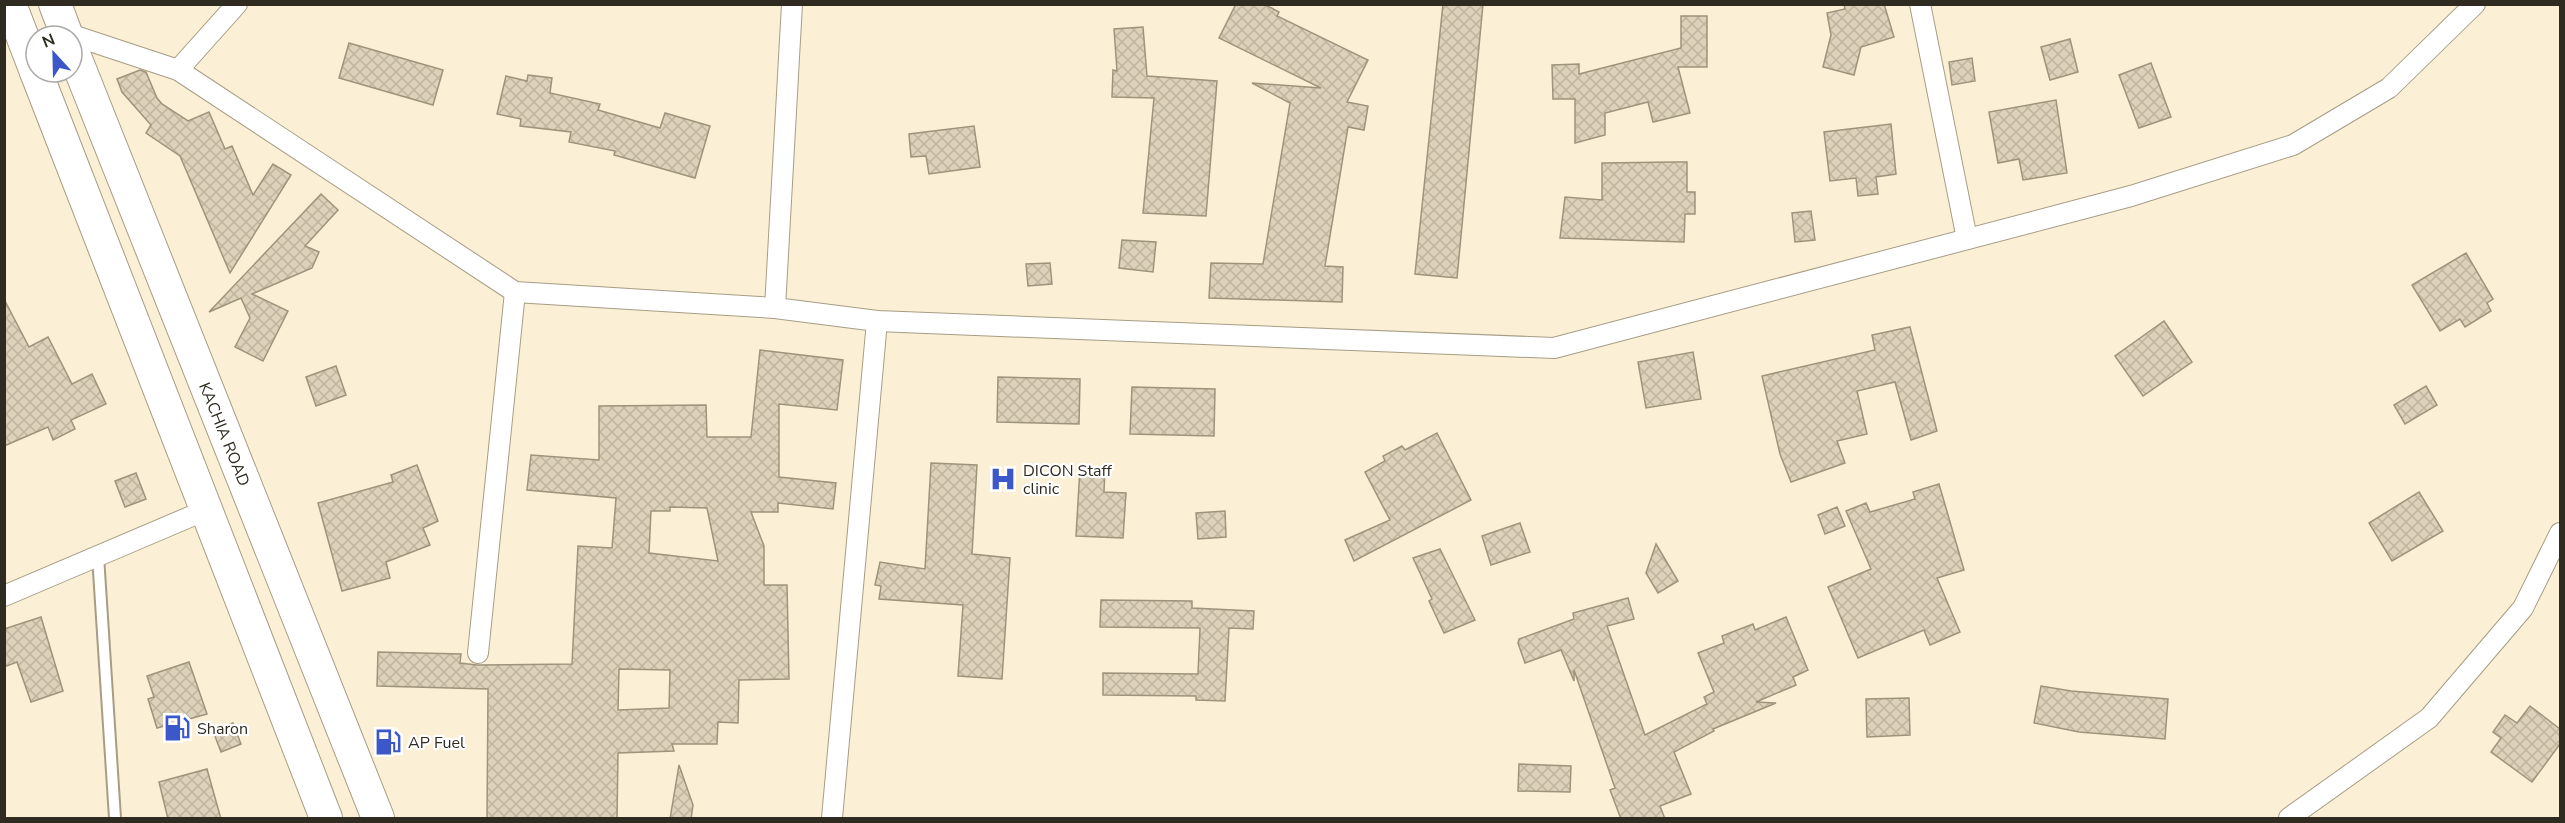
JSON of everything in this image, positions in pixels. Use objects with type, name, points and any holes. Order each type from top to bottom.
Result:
[{"type":"main road","points":[[10,4],[24,41]]},
{"type":"main road","name":"KACHIA ROAD","points":[[54,4],[62,24]]},
{"type":"main road","name":"KACHIA ROAD","points":[[84,80],[378,819]]},
{"type":"main road","points":[[41,84],[326,819]]},
{"type":"street","points":[[178,70],[237,4]]},
{"type":"street","points":[[775,308],[792,4]]},
{"type":"street","points":[[1920,4],[1967,238]]},
{"type":"street","points":[[84,44],[178,70],[515,292],[775,308],[877,321],[1554,348],[2131,196],[2293,145],[2389,88],[2475,4]]},
{"type":"street","points":[[478,653],[515,292]]},
{"type":"street","points":[[832,819],[877,321]]},
{"type":"street","points":[[4,596],[206,510]]},
{"type":"street","points":[[2289,819],[2429,718],[2523,608],[2560,533]]},
{"type":"lane","points":[[99,556],[115,819]]},
{"type":"building","points":[[1236,4],[1264,4],[1279,12],[1277,16],[1368,60],[1347,102],[1368,106],[1364,130],[1348,127],[1325,266],[1343,267],[1342,302],[1209,298],[1211,263],[1263,264],[1290,103],[1252,83],[1321,88],[1219,38]]},
{"type":"building","points":[[1443,4],[1483,4],[1457,278],[1415,274]]},
{"type":"building","points":[[1844,4],[1884,4],[1894,37],[1861,47],[1854,75],[1823,67],[1831,35],[1827,13],[1845,9]]},
{"type":"building","points":[[1681,16],[1707,16],[1707,67],[1678,67],[1690,113],[1653,122],[1648,102],[1605,113],[1605,135],[1575,143],[1575,99],[1553,99],[1552,65],[1579,64],[1579,74],[1681,48]]},
{"type":"building","points":[[1143,27],[1147,76],[1217,81],[1206,216],[1143,213],[1154,98],[1112,97],[1113,70],[1117,71],[1114,29]]},
{"type":"building","points":[[2070,39],[2078,72],[2050,80],[2041,47]]},
{"type":"building","points":[[349,43],[443,70],[433,105],[339,78]]},
{"type":"building","points":[[1972,58],[1975,81],[1952,85],[1949,62]]},
{"type":"building","points":[[2151,63],[2171,117],[2139,128],[2119,75]]},
{"type":"building","points":[[140,70],[146,72],[162,104],[188,121],[209,112],[225,149],[232,146],[253,195],[273,164],[291,175],[230,273],[180,156],[146,133],[151,125],[122,92],[117,79]]},
{"type":"building","points":[[528,75],[552,78],[550,93],[600,104],[598,110],[660,128],[665,113],[710,126],[695,178],[614,155],[615,151],[569,142],[571,132],[520,126],[521,119],[497,114],[506,76],[527,81]]},
{"type":"building","points":[[2056,100],[2067,173],[2023,180],[2019,159],[1998,163],[1989,112]]},
{"type":"building","points":[[1891,124],[1896,174],[1876,177],[1878,194],[1858,196],[1856,178],[1830,181],[1824,132]]},
{"type":"building","points":[[974,126],[980,167],[929,174],[926,156],[911,157],[909,134]]},
{"type":"building","points":[[1687,162],[1687,192],[1695,192],[1695,214],[1685,214],[1684,242],[1560,238],[1565,197],[1602,200],[1602,163]]},
{"type":"building","points":[[321,194],[338,210],[305,246],[319,252],[312,268],[252,294],[288,311],[263,361],[235,347],[250,318],[241,298],[209,312]]},
{"type":"building","points":[[1811,211],[1815,240],[1795,242],[1792,213]]},
{"type":"building","points":[[1122,240],[1156,242],[1153,272],[1119,268]]},
{"type":"building","points":[[2466,253],[2493,299],[2487,303],[2491,311],[2465,327],[2460,319],[2440,331],[2412,285]]},
{"type":"building","points":[[1050,263],[1052,284],[1028,286],[1026,264]]},
{"type":"building","points":[[4,299],[29,347],[48,337],[72,384],[92,374],[106,404],[71,420],[75,429],[53,440],[48,427],[4,446]]},
{"type":"building","points":[[2164,321],[2192,362],[2143,396],[2115,356]]},
{"type":"building","points":[[1910,327],[1937,431],[1911,440],[1895,382],[1857,391],[1867,434],[1837,441],[1845,463],[1791,482],[1780,454],[1762,376],[1875,350],[1872,335]]},
{"type":"building","points":[[760,350],[843,360],[837,410],[779,404],[779,477],[836,483],[833,509],[778,503],[778,512],[751,512],[764,546],[764,585],[787,585],[789,679],[739,680],[738,723],[718,722],[717,744],[672,744],[674,751],[618,753],[617,819],[487,819],[488,689],[377,686],[378,652],[461,654],[460,663],[477,665],[572,664],[578,546],[612,548],[616,498],[527,490],[531,455],[599,460],[599,406],[706,405],[707,437],[751,437]],"holes":[[[670,507],[707,508],[718,561],[649,553],[651,511],[670,511]],[[619,669],[670,670],[669,708],[618,710]]]},
{"type":"building","points":[[1693,352],[1701,399],[1646,408],[1638,362]]},
{"type":"building","points":[[336,366],[346,395],[316,406],[306,377]]},
{"type":"building","points":[[998,377],[1080,379],[1079,424],[997,422]]},
{"type":"building","points":[[2426,386],[2437,405],[2405,424],[2394,405]]},
{"type":"building","points":[[1132,387],[1215,389],[1214,436],[1130,434]]},
{"type":"building","points":[[1437,433],[1471,500],[1354,561],[1345,540],[1390,520],[1365,472],[1385,461],[1383,456],[1402,446],[1405,450]]},
{"type":"building","points":[[931,463],[977,465],[972,554],[1010,558],[1002,679],[958,676],[963,605],[879,599],[881,586],[875,585],[880,562],[925,569]]},
{"type":"building","points":[[417,465],[438,521],[423,528],[430,545],[386,562],[390,578],[342,591],[318,503],[393,482],[391,475]]},
{"type":"building","points":[[1080,468],[1105,469],[1104,492],[1126,493],[1123,538],[1076,536]]},
{"type":"building","points":[[136,473],[146,499],[125,507],[115,481]]},
{"type":"building","points":[[1939,484],[1964,570],[1937,578],[1960,632],[1930,645],[1924,630],[1858,658],[1828,587],[1871,569],[1846,511],[1866,503],[1870,512],[1915,499],[1913,492]]},
{"type":"building","points":[[2419,492],[2443,531],[2392,561],[2369,523]]},
{"type":"building","points":[[1837,507],[1845,526],[1825,534],[1818,515]]},
{"type":"building","points":[[1225,511],[1226,537],[1198,539],[1196,513]]},
{"type":"building","points":[[1520,523],[1530,552],[1491,565],[1482,536]]},
{"type":"building","points":[[1656,544],[1678,581],[1658,593],[1646,573]]},
{"type":"building","points":[[1440,549],[1475,620],[1444,633],[1429,601],[1432,599],[1413,558]]},
{"type":"building","points":[[1628,598],[1634,619],[1607,626],[1645,735],[1707,704],[1704,697],[1714,692],[1698,653],[1724,643],[1722,636],[1753,624],[1755,630],[1786,617],[1808,670],[1793,677],[1796,685],[1756,702],[1776,703],[1713,729],[1714,731],[1674,752],[1691,794],[1660,806],[1665,819],[1621,819],[1610,790],[1615,788],[1574,670],[1574,681],[1561,650],[1525,663],[1518,643],[1519,639],[1574,619],[1573,613]]},
{"type":"building","points":[[1101,600],[1192,601],[1192,608],[1254,611],[1253,629],[1229,628],[1225,701],[1196,700],[1196,696],[1103,695],[1103,673],[1198,674],[1200,628],[1100,627]]},
{"type":"building","points":[[41,617],[63,691],[31,702],[17,662],[4,667],[4,629]]},
{"type":"building","points":[[189,662],[207,714],[157,728],[148,699],[154,697],[147,676]]},
{"type":"building","points":[[2041,686],[2071,691],[2168,699],[2165,739],[2079,732],[2034,723]]},
{"type":"building","points":[[1909,698],[1910,735],[1867,737],[1866,699]]},
{"type":"building","points":[[2530,706],[2560,729],[2560,744],[2532,782],[2491,752],[2501,738],[2493,732],[2505,715],[2517,723]]},
{"type":"building","points":[[233,723],[241,744],[221,752],[213,731]]},
{"type":"building","points":[[1519,764],[1571,766],[1570,792],[1518,791]]},
{"type":"building","points":[[679,765],[693,805],[691,819],[670,819]]},
{"type":"building","points":[[207,769],[221,819],[168,819],[159,782]]},
{"type":"place","name":"DICON Staff clinic","points":[[1003,479]]},
{"type":"place","name":"Sharon","points":[[177,728]]},
{"type":"place","name":"AP Fuel","points":[[388,742]]}]
